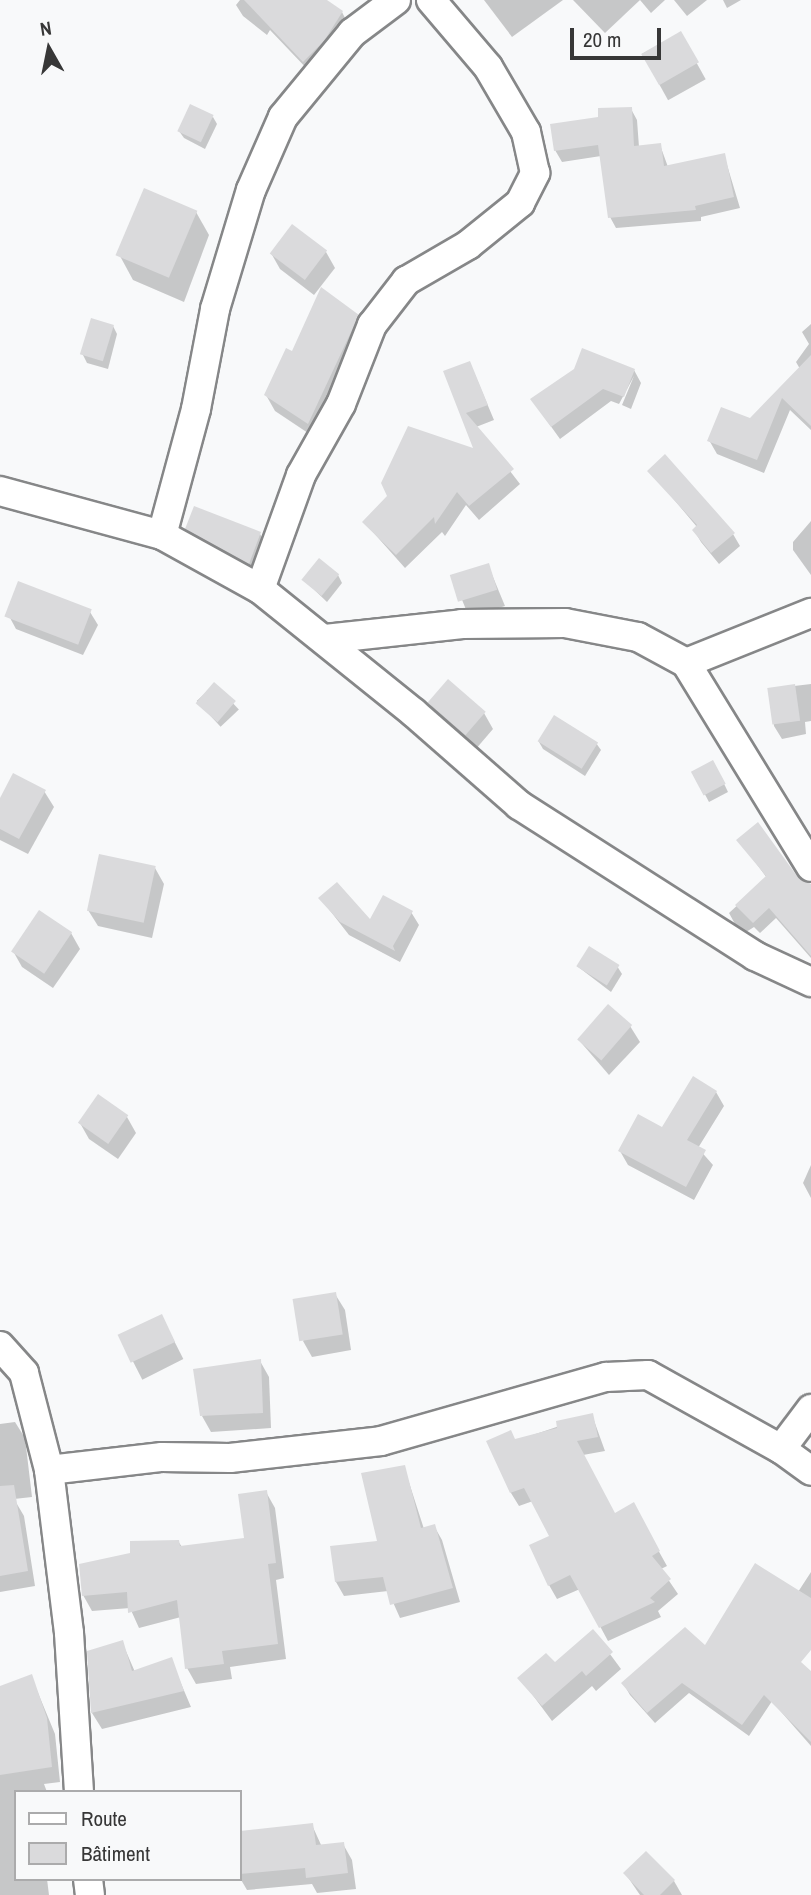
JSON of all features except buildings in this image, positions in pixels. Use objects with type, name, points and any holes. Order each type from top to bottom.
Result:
[{"type":"street","points":[[162,535],[196,409],[215,309],[251,190],[283,117],[352,33],[396,0]]},
{"type":"street","points":[[260,589],[301,475],[341,404],[372,325],[406,281],[468,244],[520,203],[535,173],[526,132],[488,67],[431,0]]},
{"type":"street","points":[[0,491],[162,535],[260,589],[325,639],[519,805],[755,956],[811,982]]},
{"type":"street","points":[[686,663],[811,613]]},
{"type":"street","points":[[325,639],[463,624],[565,623],[638,637],[686,663],[811,867]]},
{"type":"street","points":[[0,1346],[24,1373],[49,1469],[69,1633],[79,1790]]},
{"type":"street","points":[[49,1469],[162,1457],[230,1458],[381,1441],[606,1377],[648,1375],[781,1449],[811,1471]]},
{"type":"street","points":[[781,1449],[811,1409]]}]
